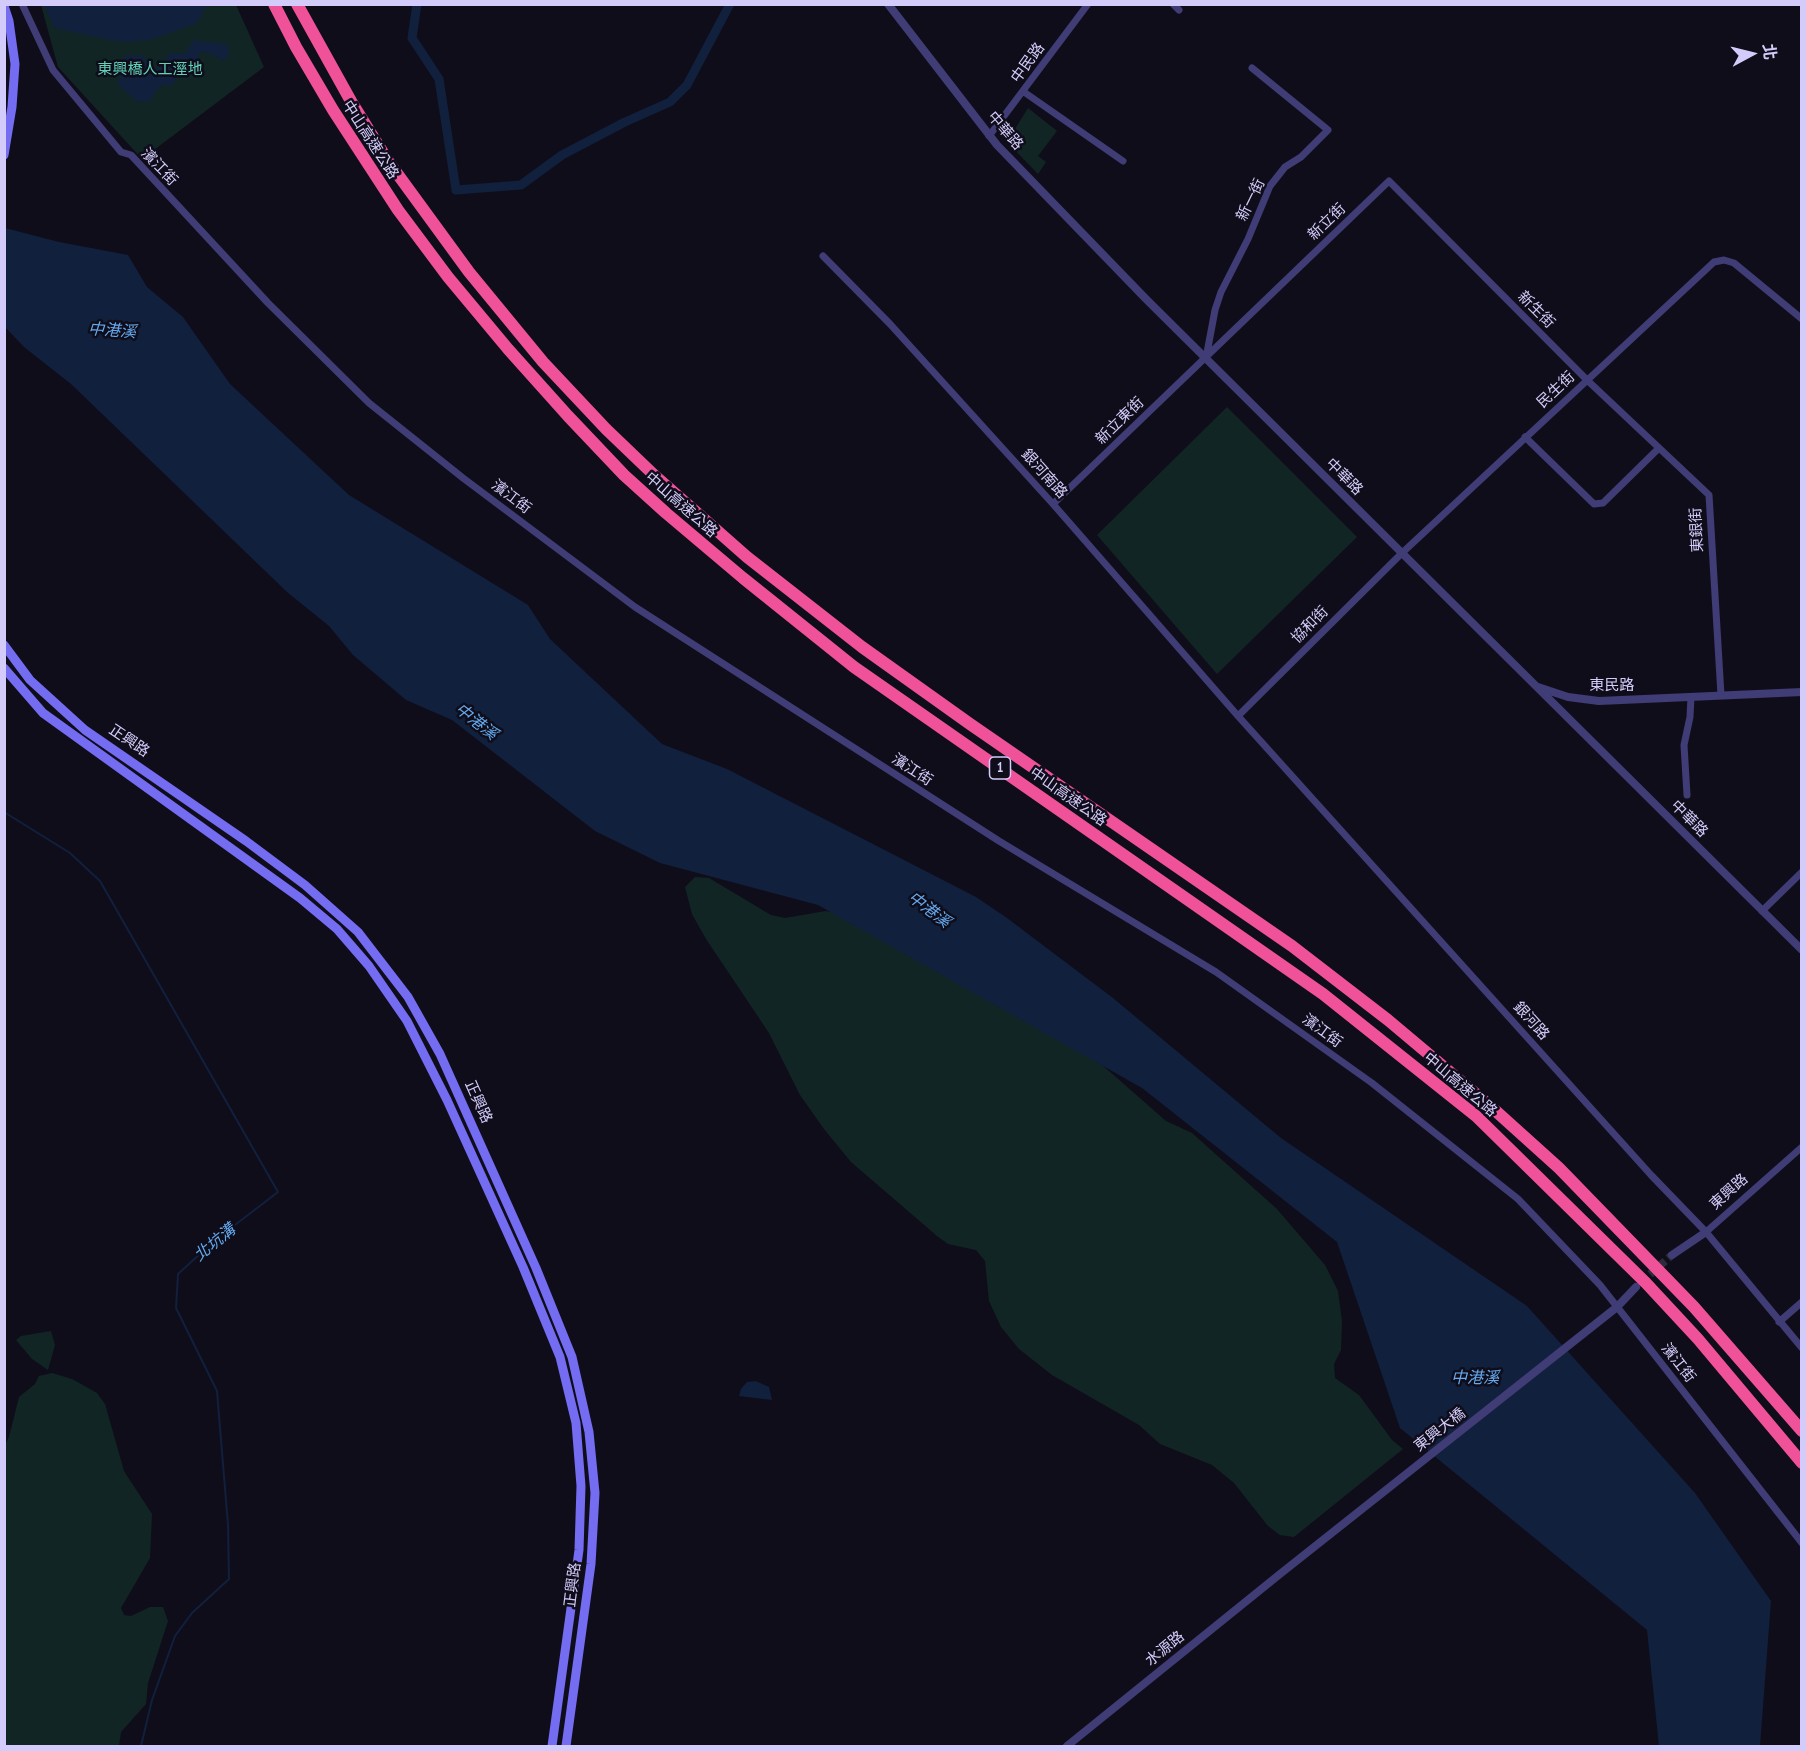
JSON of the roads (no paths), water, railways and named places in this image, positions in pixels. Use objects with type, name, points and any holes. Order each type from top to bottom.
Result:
[{"type":"highway","name":"中山高速公路","points":[[274,4],[333,110],[410,226],[448,277],[508,349],[567,416],[624,475],[743,578],[854,667],[1323,994],[1476,1116],[1646,1283],[1698,1339],[1802,1463]]},
{"type":"highway","name":"中山高速公路","points":[[297,4],[352,104],[388,161],[469,272],[543,362],[606,429],[654,475],[747,557],[862,647],[1292,946],[1397,1028],[1488,1104],[1559,1168],[1694,1307],[1802,1431]]},
{"type":"main road","points":[[4,6],[9,21],[15,64],[12,107],[4,155]]},
{"type":"main road","name":"正興路","points":[[4,645],[30,681],[85,729],[246,841],[305,885],[358,932],[408,997],[440,1054],[536,1268],[572,1356],[589,1432],[595,1493],[591,1564],[566,1746]]},
{"type":"main road","name":"正興路","points":[[4,668],[43,713],[300,898],[336,929],[369,966],[407,1021],[447,1100],[560,1356],[576,1424],[581,1486],[579,1550],[552,1746]]},
{"type":"street","name":"濱江街","points":[[22,4],[53,70],[121,152],[130,155],[268,303],[369,403],[463,478],[635,607],[999,841],[1216,972],[1372,1083],[1518,1199],[1600,1285],[1802,1543]]},
{"type":"street","name":"中華路","points":[[888,4],[989,136],[1206,358],[1802,950]]},
{"type":"street","name":"中民路","points":[[989,136],[1088,4]]},
{"type":"street","points":[[1173,4],[1179,10]]},
{"type":"street","name":"新一街","points":[[1206,358],[1215,310],[1221,292],[1248,239],[1266,193],[1285,167],[1301,157],[1328,130],[1252,68]]},
{"type":"street","points":[[1024,92],[1123,161]]},
{"type":"street","name":"新立街","points":[[1206,358],[1389,181],[1466,258]]},
{"type":"street","name":"銀河南路","points":[[823,256],[890,324],[1053,504],[1238,716]]},
{"type":"street","name":"新生街","points":[[1466,258],[1587,380]]},
{"type":"street","name":"民生街","points":[[1402,553],[1714,262],[1725,260],[1734,264],[1802,319]]},
{"type":"street","name":"新立東街","points":[[1053,504],[1206,358]]},
{"type":"street","name":"東銀街","points":[[1587,380],[1709,495],[1721,694]]},
{"type":"street","points":[[1525,437],[1594,504],[1603,503],[1659,448]]},
{"type":"street","name":"協和街","points":[[1238,716],[1402,553]]},
{"type":"street","name":"東民路","points":[[1534,686],[1558,694],[1599,701],[1802,692]]},
{"type":"street","points":[[1687,795],[1684,745],[1690,717],[1691,698]]},
{"type":"street","name":"銀河路","points":[[1238,716],[1636,1158],[1706,1232],[1802,1348]]},
{"type":"street","points":[[1762,911],[1802,872]]},
{"type":"street","name":"東興路","points":[[1672,1255],[1706,1232],[1802,1147]]},
{"type":"street","name":"東興大橋","points":[[1280,1574],[1617,1307],[1636,1287]]},
{"type":"street","points":[[1779,1322],[1802,1302]]},
{"type":"street","name":"水源路","points":[[1067,1746],[1280,1574]]},
{"type":"water","points":[[44,5],[207,5],[197,23],[153,39],[129,42],[55,28]]},
{"type":"water","points":[[194,40],[226,44],[230,53],[224,61],[209,53],[199,52],[199,72],[188,72],[177,76],[173,85],[164,85],[157,89],[150,101],[138,102],[118,85],[125,55],[142,55],[151,69],[159,68],[170,53],[185,54]]},
{"type":"water","name":"中港溪","points":[[5,228],[59,242],[128,255],[147,287],[183,317],[230,384],[349,495],[528,605],[550,639],[662,744],[727,769],[976,897],[1113,998],[1281,1138],[1527,1306],[1695,1493],[1771,1601],[1760,1746],[1659,1746],[1647,1630],[1400,1428],[1337,1242],[1142,1088],[818,905],[660,863],[595,831],[452,720],[406,700],[353,655],[329,626],[287,592],[71,384],[24,347],[5,327]]},
{"type":"water","points":[[756,1381],[769,1387],[772,1400],[739,1396],[747,1382]]},
{"type":"waterway","points":[[417,4],[412,38],[439,79],[456,190],[521,185],[562,155],[625,122],[670,102],[687,85],[730,4]]},
{"type":"waterway","name":"北坑溝","points":[[4,812],[70,853],[100,881],[278,1192],[214,1241],[178,1274],[176,1308],[217,1391],[228,1525],[229,1579],[192,1613],[175,1636],[152,1700],[141,1746]]},
{"type":"tunnel","points":[[1641,1282],[1672,1255]]},
{"type":"park label","name":"東興橋人工溼地","points":[[150,70]]}]
